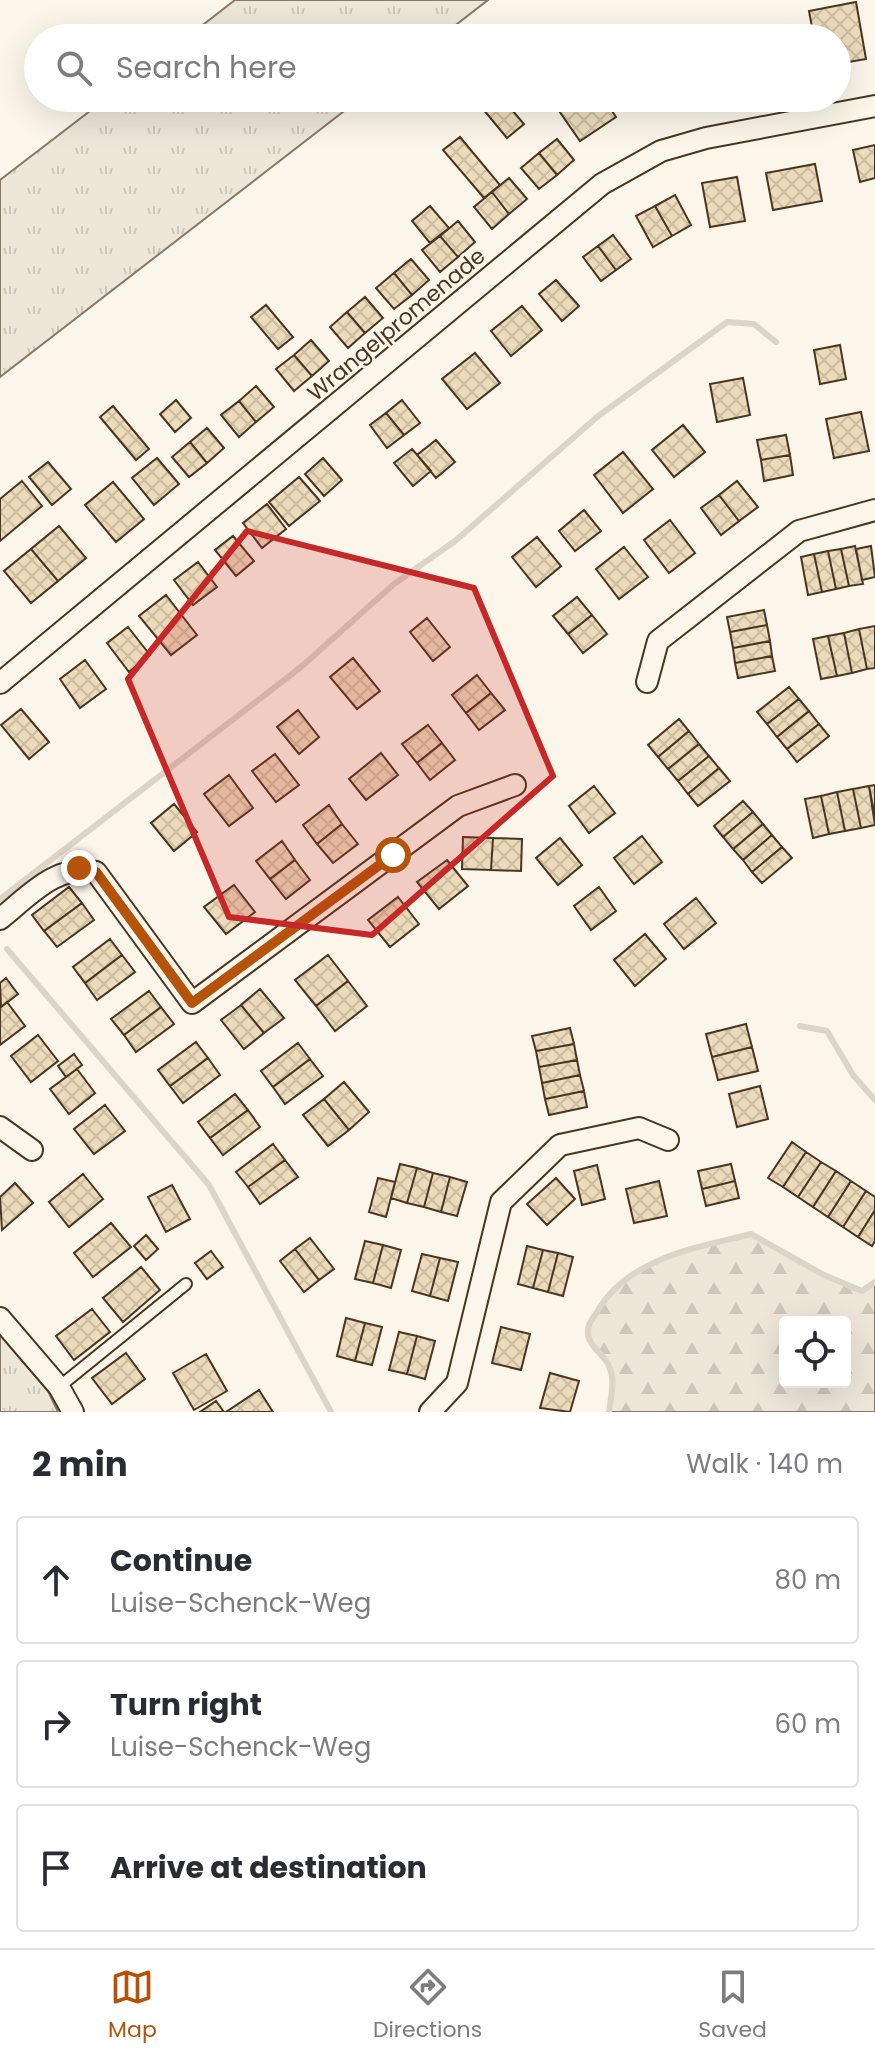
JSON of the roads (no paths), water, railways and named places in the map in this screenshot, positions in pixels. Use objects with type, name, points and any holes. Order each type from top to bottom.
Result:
[{"type":"street","name":"Wrangelpromenade","points":[[851,111],[875,106]]},
{"type":"street","name":"Wrangelpromenade","points":[[0,683],[602,184],[661,151],[706,138],[843,112]]},
{"type":"street","points":[[647,682],[658,641],[799,531],[875,510]]},
{"type":"street","points":[[0,919],[58,874],[79,868],[96,872],[192,1003],[458,806],[515,785]]},
{"type":"street","points":[[0,1127],[32,1150]]},
{"type":"street","points":[[430,1412],[457,1383],[501,1202],[560,1145],[639,1128],[668,1140]]},
{"type":"street","points":[[0,1318],[59,1387],[73,1412]]},
{"type":"lane","points":[[59,1387],[186,1284]]},
{"type":"waterway","points":[[0,899],[301,667],[394,584],[455,541],[597,417],[727,322],[754,324],[776,342]]},
{"type":"waterway","points":[[7,949],[209,1185],[331,1412]]},
{"type":"waterway","points":[[800,1026],[827,1031],[853,1075],[875,1100]]},
{"type":"waterway","points":[[609,1412],[612,1376],[605,1360],[591,1342],[588,1328],[610,1294],[645,1267],[686,1251],[751,1234],[824,1275],[862,1291],[875,1282]]}]
